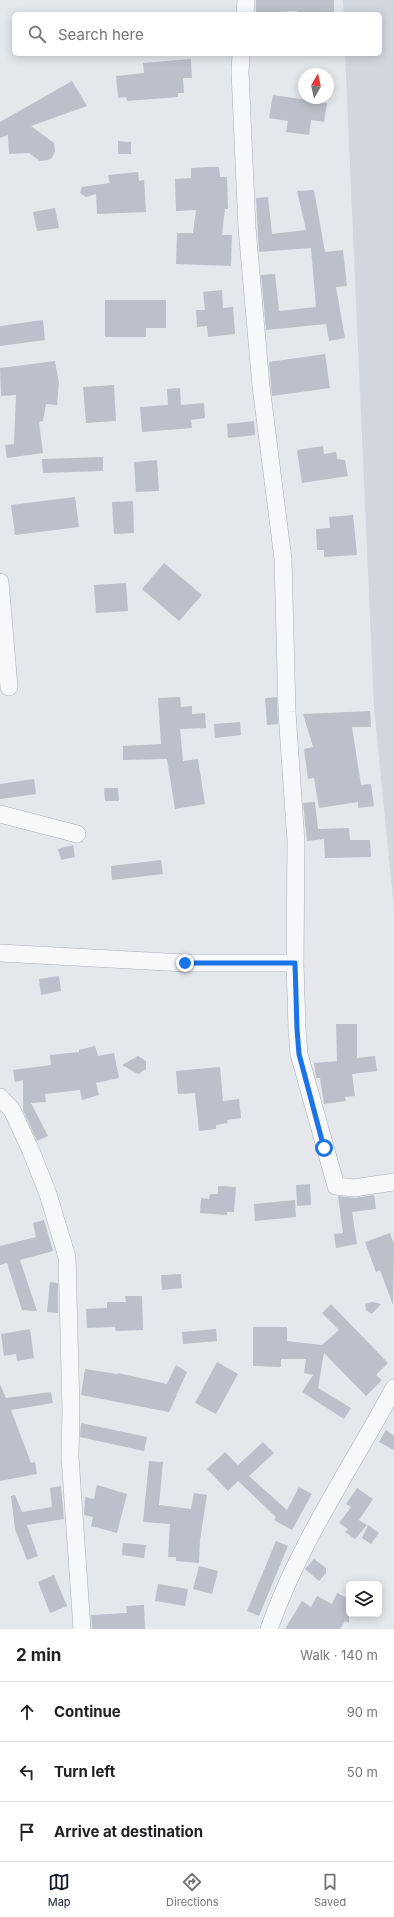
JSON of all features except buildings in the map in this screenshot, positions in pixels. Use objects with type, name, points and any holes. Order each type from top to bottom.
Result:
[{"type":"street","points":[[244,12],[246,0]]},
{"type":"street","points":[[241,56],[240,72],[247,228],[261,386],[283,559],[287,719],[296,842],[295,963],[299,1054],[336,1186],[354,1188],[394,1182]]},
{"type":"street","points":[[0,582],[9,687]]},
{"type":"street","points":[[0,814],[77,834]]},
{"type":"street","points":[[0,953],[185,963],[295,963]]},
{"type":"street","points":[[0,1097],[12,1110],[31,1151],[48,1194],[67,1257],[71,1410],[70,1457],[82,1629]]},
{"type":"street","points":[[269,1629],[279,1601],[309,1539],[347,1468],[394,1388]]},
{"type":"shaded area","points":[[343,0],[394,0],[394,909],[374,707],[345,56],[382,56],[382,12],[344,12]]},
{"type":"route","points":[[185,963],[295,963],[299,1054],[324,1148]]}]
